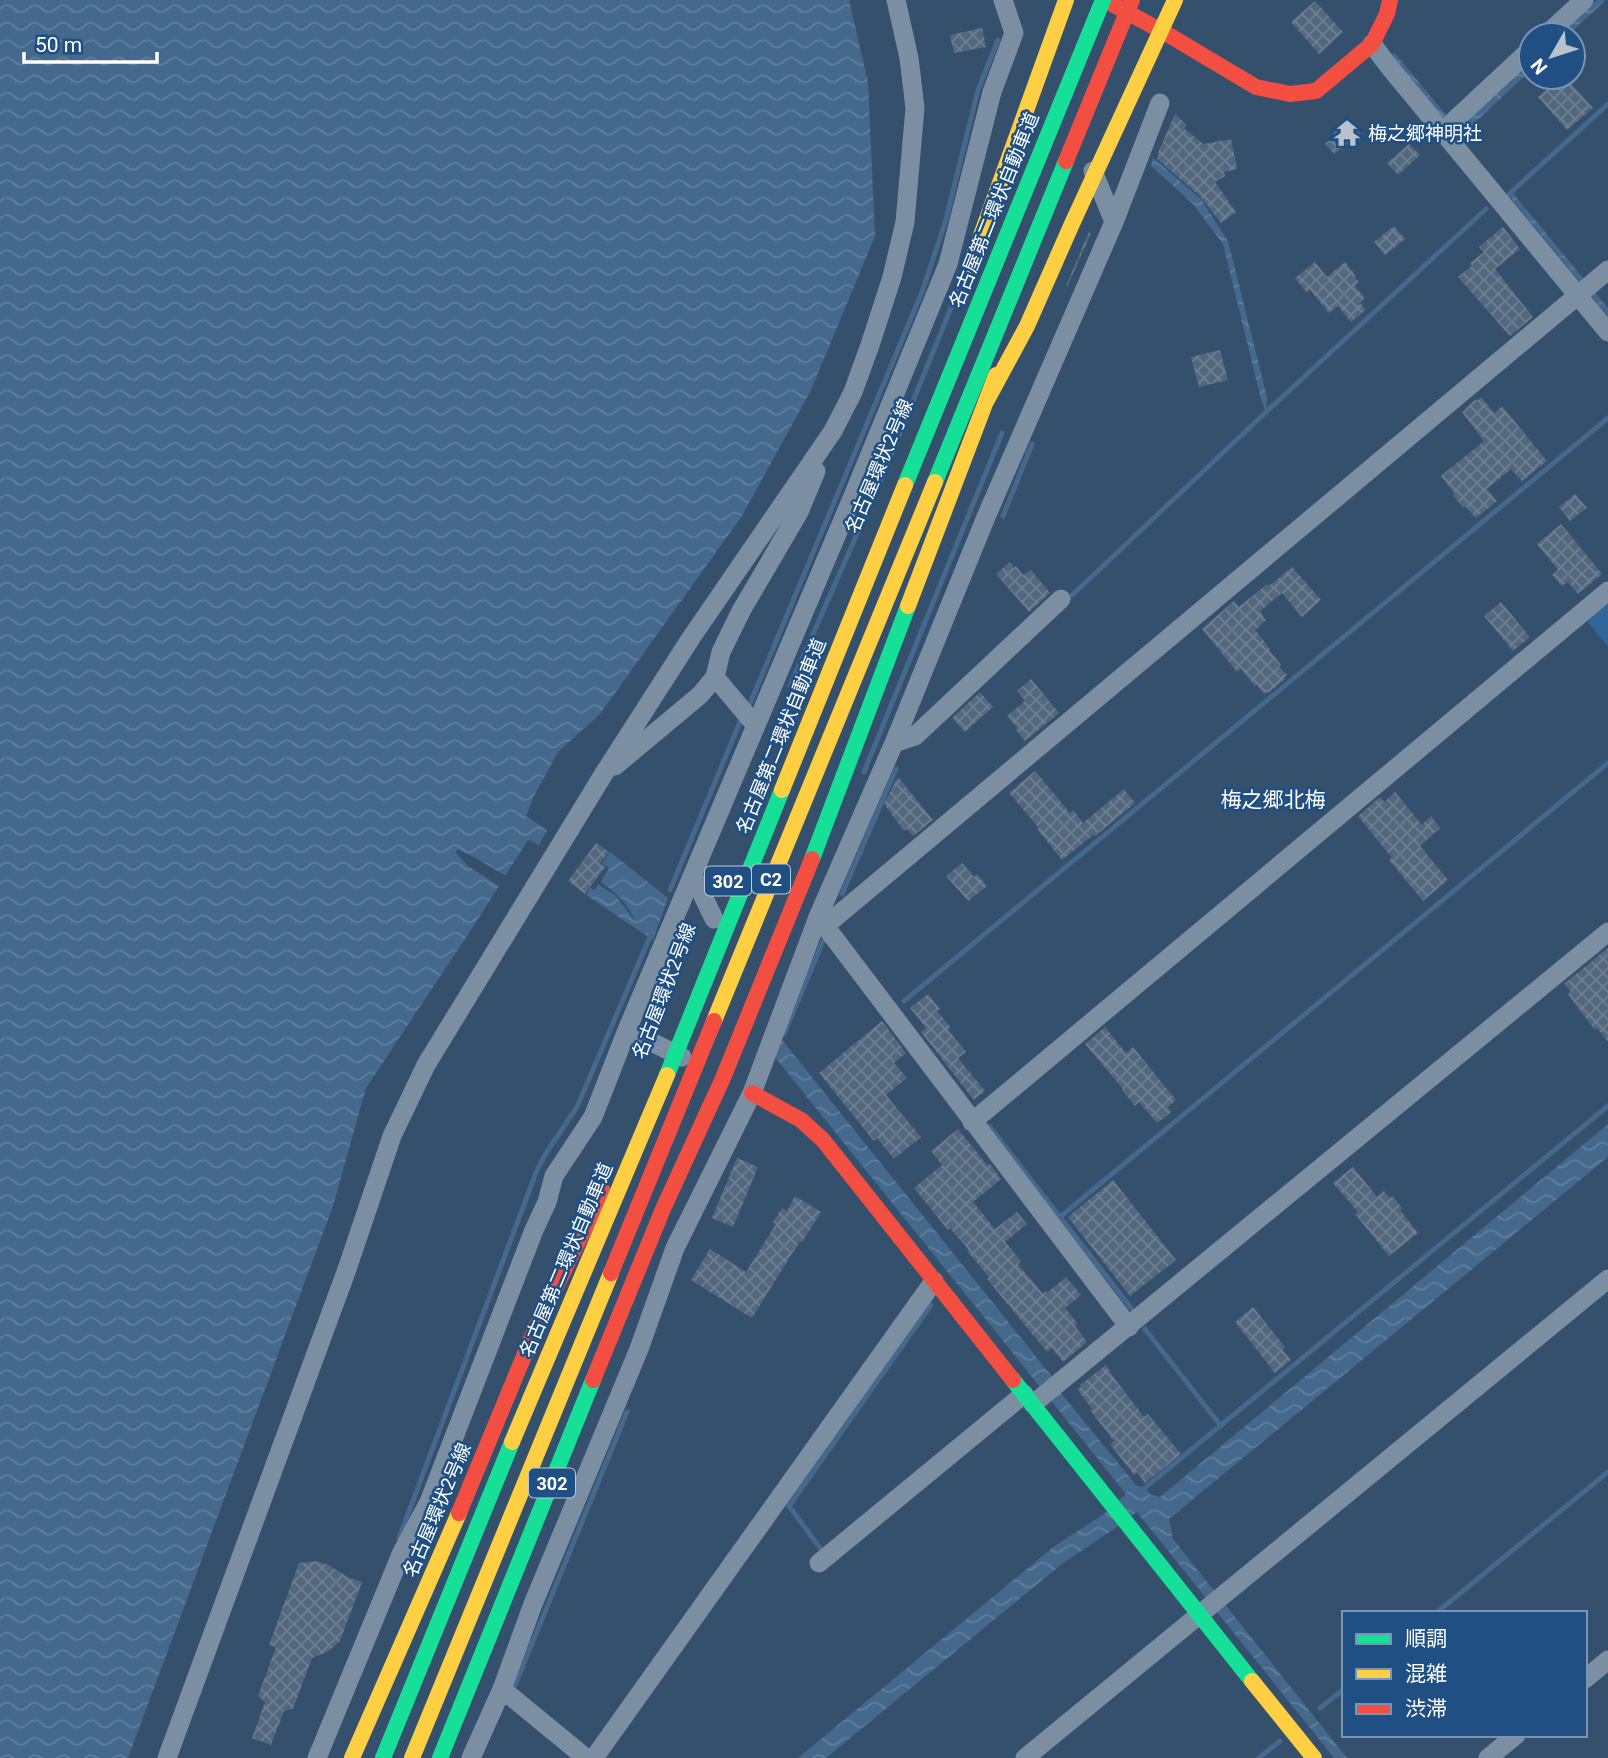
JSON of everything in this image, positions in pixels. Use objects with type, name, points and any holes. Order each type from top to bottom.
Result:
[{"type":"main road","points":[[965,281],[1066,0]]},
{"type":"main road","name":"名古屋環状2号線","points":[[824,644],[919,429],[1095,0]]},
{"type":"main road","points":[[1104,0],[1255,87],[1290,94],[1316,91],[1372,44],[1387,14],[1390,0]]},
{"type":"main road","name":"名古屋第二環状自動車道","points":[[383,1758],[518,1427],[655,1104],[875,557],[1104,0]]},
{"type":"main road","name":"C2","points":[[412,1758],[1132,0]]},
{"type":"main road","points":[[905,553],[1027,326],[1175,0]]},
{"type":"main road","name":"302","points":[[440,1758],[663,1209],[723,1078],[809,867],[983,407],[1106,104]]},
{"type":"main road","points":[[875,557],[919,410]]},
{"type":"main road","name":"名古屋環状2号線","points":[[352,1758],[467,1495],[536,1327],[634,1128],[723,895]]},
{"type":"main road","points":[[752,1093],[801,1120],[823,1140],[934,1281],[1033,1399],[1128,1525],[1210,1607],[1314,1758]]},
{"type":"street","points":[[603,775],[700,695],[715,677],[721,652],[741,611],[799,512],[853,392],[892,277],[905,222],[915,108],[909,58],[896,0]]},
{"type":"street","points":[[317,1758],[402,1552],[429,1502],[547,1202],[554,1176],[593,1116],[948,264],[992,92],[1014,33],[1003,0]]},
{"type":"street","points":[[1167,34],[1186,0]]},
{"type":"street","points":[[1561,21],[1584,0]]},
{"type":"street","points":[[1372,44],[1443,131],[1591,285],[1608,332]]},
{"type":"street","points":[[1443,131],[1517,62]]},
{"type":"street","points":[[471,1758],[502,1689],[533,1604],[639,1349],[676,1248],[752,1093],[986,517],[1114,222],[1160,103]]},
{"type":"street","points":[[1086,153],[1114,222]]},
{"type":"street","points":[[821,922],[1591,285]]},
{"type":"street","points":[[167,1758],[346,1272],[392,1136],[426,1065],[603,775],[691,638],[834,430]]},
{"type":"street","points":[[972,1122],[1608,591]]},
{"type":"street","points":[[894,743],[915,736],[1061,599]]},
{"type":"street","points":[[715,677],[756,726]]},
{"type":"street","points":[[809,867],[855,818],[875,787]]},
{"type":"street","points":[[693,875],[714,919]]},
{"type":"street","points":[[821,922],[1129,1327]]},
{"type":"street","points":[[819,1563],[1129,1327],[1608,932]]},
{"type":"street","points":[[627,1030],[752,1093]]},
{"type":"street","points":[[663,1209],[676,1248]]},
{"type":"street","points":[[1025,1758],[1608,1279]]},
{"type":"street","points":[[594,1758],[934,1281]]},
{"type":"street","points":[[1587,1677],[1608,1660]]},
{"type":"street","points":[[502,1689],[586,1758]]},
{"type":"street","points":[[1488,1758],[1514,1737]]},
{"type":"shaded area","points":[[1608,604],[1608,647],[1587,621]]},
{"type":"water","points":[[0,0],[849,0],[868,82],[875,236],[811,390],[742,516],[600,714],[558,752],[526,816],[547,830],[539,845],[528,840],[366,1088],[333,1206],[128,1758],[0,1758]]},
{"type":"water","points":[[1597,0],[1606,0],[1583,21],[1574,21]]},
{"type":"water","points":[[1394,52],[1446,115],[1443,117],[1392,58]]},
{"type":"water","points":[[1517,74],[1517,83],[1469,128],[1461,141],[1454,132]]},
{"type":"water","points":[[1153,158],[1201,199],[1228,241],[1267,397],[1266,412],[1223,244],[1193,204],[1151,166]]},
{"type":"water","points":[[1512,192],[1608,308],[1608,316],[1508,195]]},
{"type":"water","points":[[610,852],[668,898],[653,940],[586,895],[590,888],[595,890],[598,884],[616,896],[635,921],[621,898],[601,882],[609,868],[602,863]]},
{"type":"water","points":[[782,1040],[1136,1485],[1160,1497],[1608,1124],[1608,1157],[1169,1519],[1173,1539],[1347,1758],[1334,1758],[1137,1512],[1063,1563],[826,1758],[798,1758],[1056,1545],[1104,1514],[1126,1494],[774,1056]]},
{"type":"pier","points":[[457,849],[506,876],[499,886],[468,866],[456,853]]},
{"type":"building","points":[[1315,1],[1343,32],[1319,54],[1291,22]]},
{"type":"building","points":[[982,28],[986,47],[954,53],[950,35]]},
{"type":"building","points":[[1545,91],[1578,91],[1593,108],[1567,130],[1538,97]]},
{"type":"building","points":[[1175,114],[1187,125],[1184,128],[1203,144],[1231,139],[1237,169],[1224,172],[1225,176],[1215,182],[1236,212],[1221,223],[1199,195],[1157,159]]},
{"type":"building","points":[[1348,119],[1361,133],[1334,154],[1325,144]]},
{"type":"building","points":[[1409,144],[1420,155],[1398,175],[1387,163]]},
{"type":"building","points":[[1394,226],[1405,239],[1385,255],[1374,242]]},
{"type":"building","points":[[1503,227],[1520,249],[1495,269],[1533,317],[1510,336],[1458,277],[1484,252],[1479,247]]},
{"type":"building","points":[[1089,232],[1091,233],[1067,287],[1066,286]]},
{"type":"building","points":[[1315,262],[1327,277],[1345,262],[1359,282],[1355,286],[1365,298],[1360,303],[1366,310],[1351,322],[1338,306],[1329,313],[1310,290],[1307,293],[1295,278]]},
{"type":"building","points":[[1220,350],[1228,380],[1199,387],[1191,357]]},
{"type":"building","points":[[1481,397],[1494,413],[1502,406],[1547,461],[1522,481],[1511,469],[1487,489],[1497,501],[1476,518],[1465,506],[1463,508],[1441,476],[1484,441],[1462,412]]},
{"type":"building","points":[[1575,494],[1587,508],[1570,521],[1559,507]]},
{"type":"building","points":[[1561,524],[1602,574],[1578,594],[1568,582],[1562,586],[1552,575],[1558,570],[1537,544]]},
{"type":"building","points":[[1010,562],[1023,575],[1031,570],[1050,593],[1029,612],[996,574]]},
{"type":"building","points":[[1292,567],[1321,600],[1302,617],[1282,593],[1260,611],[1266,620],[1255,630],[1287,675],[1264,694],[1241,669],[1237,672],[1202,629],[1234,601],[1239,607]]},
{"type":"building","points":[[1501,602],[1530,637],[1513,651],[1484,616]]},
{"type":"building","points":[[1031,679],[1059,713],[1025,741],[1007,716],[1025,701],[1017,691]]},
{"type":"building","points":[[980,692],[993,707],[965,732],[952,718]]},
{"type":"building","points":[[1035,771],[1070,813],[1073,810],[1083,823],[1124,789],[1135,803],[1062,860],[1009,793]]},
{"type":"building","points":[[898,777],[933,820],[913,836],[907,829],[904,831],[884,804]]},
{"type":"building","points":[[1395,792],[1422,825],[1431,816],[1440,828],[1420,846],[1448,880],[1423,901],[1389,860],[1392,858],[1358,816],[1380,797],[1384,802]]},
{"type":"building","points":[[596,843],[609,852],[600,863],[605,867],[585,894],[568,881]]},
{"type":"building","points":[[962,863],[974,877],[977,874],[987,886],[968,901],[946,876]]},
{"type":"building","points":[[1608,948],[1608,1042],[1578,1008],[1564,984]]},
{"type":"building","points":[[928,994],[951,1028],[948,1030],[966,1052],[958,1058],[985,1091],[974,1100],[921,1032],[926,1028],[910,1008]]},
{"type":"building","points":[[882,1021],[906,1053],[894,1063],[907,1078],[886,1095],[921,1137],[894,1159],[877,1138],[874,1141],[819,1073]]},
{"type":"building","points":[[1105,1027],[1126,1053],[1133,1047],[1176,1100],[1168,1107],[1171,1112],[1157,1123],[1139,1102],[1135,1106],[1085,1044]]},
{"type":"building","points":[[958,1129],[1001,1179],[973,1202],[995,1229],[1017,1212],[1027,1224],[1005,1242],[1021,1261],[1018,1264],[1043,1294],[1066,1277],[1081,1295],[1065,1308],[1078,1324],[1075,1326],[1087,1342],[1063,1362],[1052,1348],[1047,1352],[987,1279],[989,1277],[967,1251],[969,1250],[950,1228],[948,1230],[914,1188],[942,1165],[931,1151]]},
{"type":"building","points":[[737,1158],[758,1167],[733,1227],[712,1218]]},
{"type":"building","points":[[1353,1167],[1377,1197],[1384,1191],[1390,1198],[1392,1196],[1418,1233],[1389,1256],[1355,1214],[1358,1212],[1333,1183]]},
{"type":"building","points":[[1113,1180],[1176,1260],[1130,1296],[1068,1217]]},
{"type":"building","points":[[795,1196],[821,1212],[752,1318],[691,1280],[710,1249],[746,1272],[776,1224],[773,1222],[782,1208],[787,1211]]},
{"type":"building","points":[[1253,1307],[1285,1347],[1282,1349],[1291,1360],[1275,1373],[1235,1322]]},
{"type":"building","points":[[1106,1365],[1144,1417],[1148,1414],[1181,1454],[1145,1483],[1137,1472],[1134,1475],[1110,1444],[1114,1441],[1077,1389]]},
{"type":"building","points":[[316,1561],[362,1582],[340,1641],[329,1651],[312,1658],[293,1709],[284,1711],[271,1745],[252,1738],[265,1702],[258,1696],[276,1647],[269,1645],[299,1563]]},
{"type":"waterway","points":[[749,706],[922,292],[945,223],[978,90],[998,40]]},
{"type":"waterway","points":[[1508,195],[1608,104]]},
{"type":"waterway","points":[[1067,600],[1486,209]]},
{"type":"waterway","points":[[790,686],[880,482],[964,276]]},
{"type":"waterway","points":[[904,1001],[1608,418]]},
{"type":"waterway","points":[[864,772],[1002,433]]},
{"type":"waterway","points":[[1003,516],[1032,444]]},
{"type":"waterway","points":[[670,890],[740,722]]},
{"type":"waterway","points":[[1060,1217],[1608,763]]},
{"type":"waterway","points":[[842,894],[896,769]]},
{"type":"waterway","points":[[399,1538],[537,1170],[577,1107],[652,932]]},
{"type":"waterway","points":[[784,1034],[823,941]]},
{"type":"waterway","points":[[1141,1491],[1608,1106]]},
{"type":"waterway","points":[[989,1126],[1131,1308]]},
{"type":"waterway","points":[[820,1548],[789,1506],[931,1305]]},
{"type":"waterway","points":[[1145,1329],[1221,1426]]},
{"type":"waterway","points":[[515,1685],[627,1412]]},
{"type":"waterway","points":[[1438,1611],[1608,1472]]},
{"type":"waterway","points":[[1320,1708],[1342,1691]]},
{"type":"waterway","points":[[1259,1758],[1280,1741]]},
{"type":"traffic: fast","points":[[905,485],[1103,0]]},
{"type":"traffic: fast","points":[[935,482],[1066,161]]},
{"type":"traffic: fast","points":[[812,859],[908,606]]},
{"type":"traffic: fast","points":[[667,1075],[782,790]]},
{"type":"traffic: fast","points":[[440,1758],[593,1380]]},
{"type":"traffic: fast","points":[[1013,1380],[1252,1681]]},
{"type":"traffic: fast","points":[[383,1758],[512,1442]]},
{"type":"traffic: slow","points":[[970,266],[1066,0]]},
{"type":"traffic: slow","points":[[987,400],[1027,326],[1175,0]]},
{"type":"traffic: slow","points":[[908,606],[996,375]]},
{"type":"traffic: slow","points":[[714,1021],[935,482]]},
{"type":"traffic: slow","points":[[782,790],[905,485]]},
{"type":"traffic: slow","points":[[512,1442],[667,1075]]},
{"type":"traffic: slow","points":[[412,1758],[611,1273]]},
{"type":"traffic: slow","points":[[352,1758],[459,1513]]},
{"type":"traffic: slow","points":[[1252,1681],[1314,1758]]},
{"type":"traffic: jam","points":[[1066,161],[1132,0]]},
{"type":"traffic: jam","points":[[1112,4],[1256,87],[1290,94],[1316,91],[1372,44],[1387,14],[1390,0]]},
{"type":"traffic: jam","points":[[593,1380],[663,1209],[723,1078],[812,859]]},
{"type":"traffic: jam","points":[[611,1273],[714,1021]]},
{"type":"traffic: jam","points":[[752,1093],[801,1120],[823,1140],[1013,1380]]},
{"type":"traffic: jam","points":[[459,1513],[536,1327],[603,1191]]},
{"type":"place","name":"梅之郷神明社","points":[[1347,133]]},
{"type":"district","name":"梅之郷北梅","points":[[1273,800]]}]
